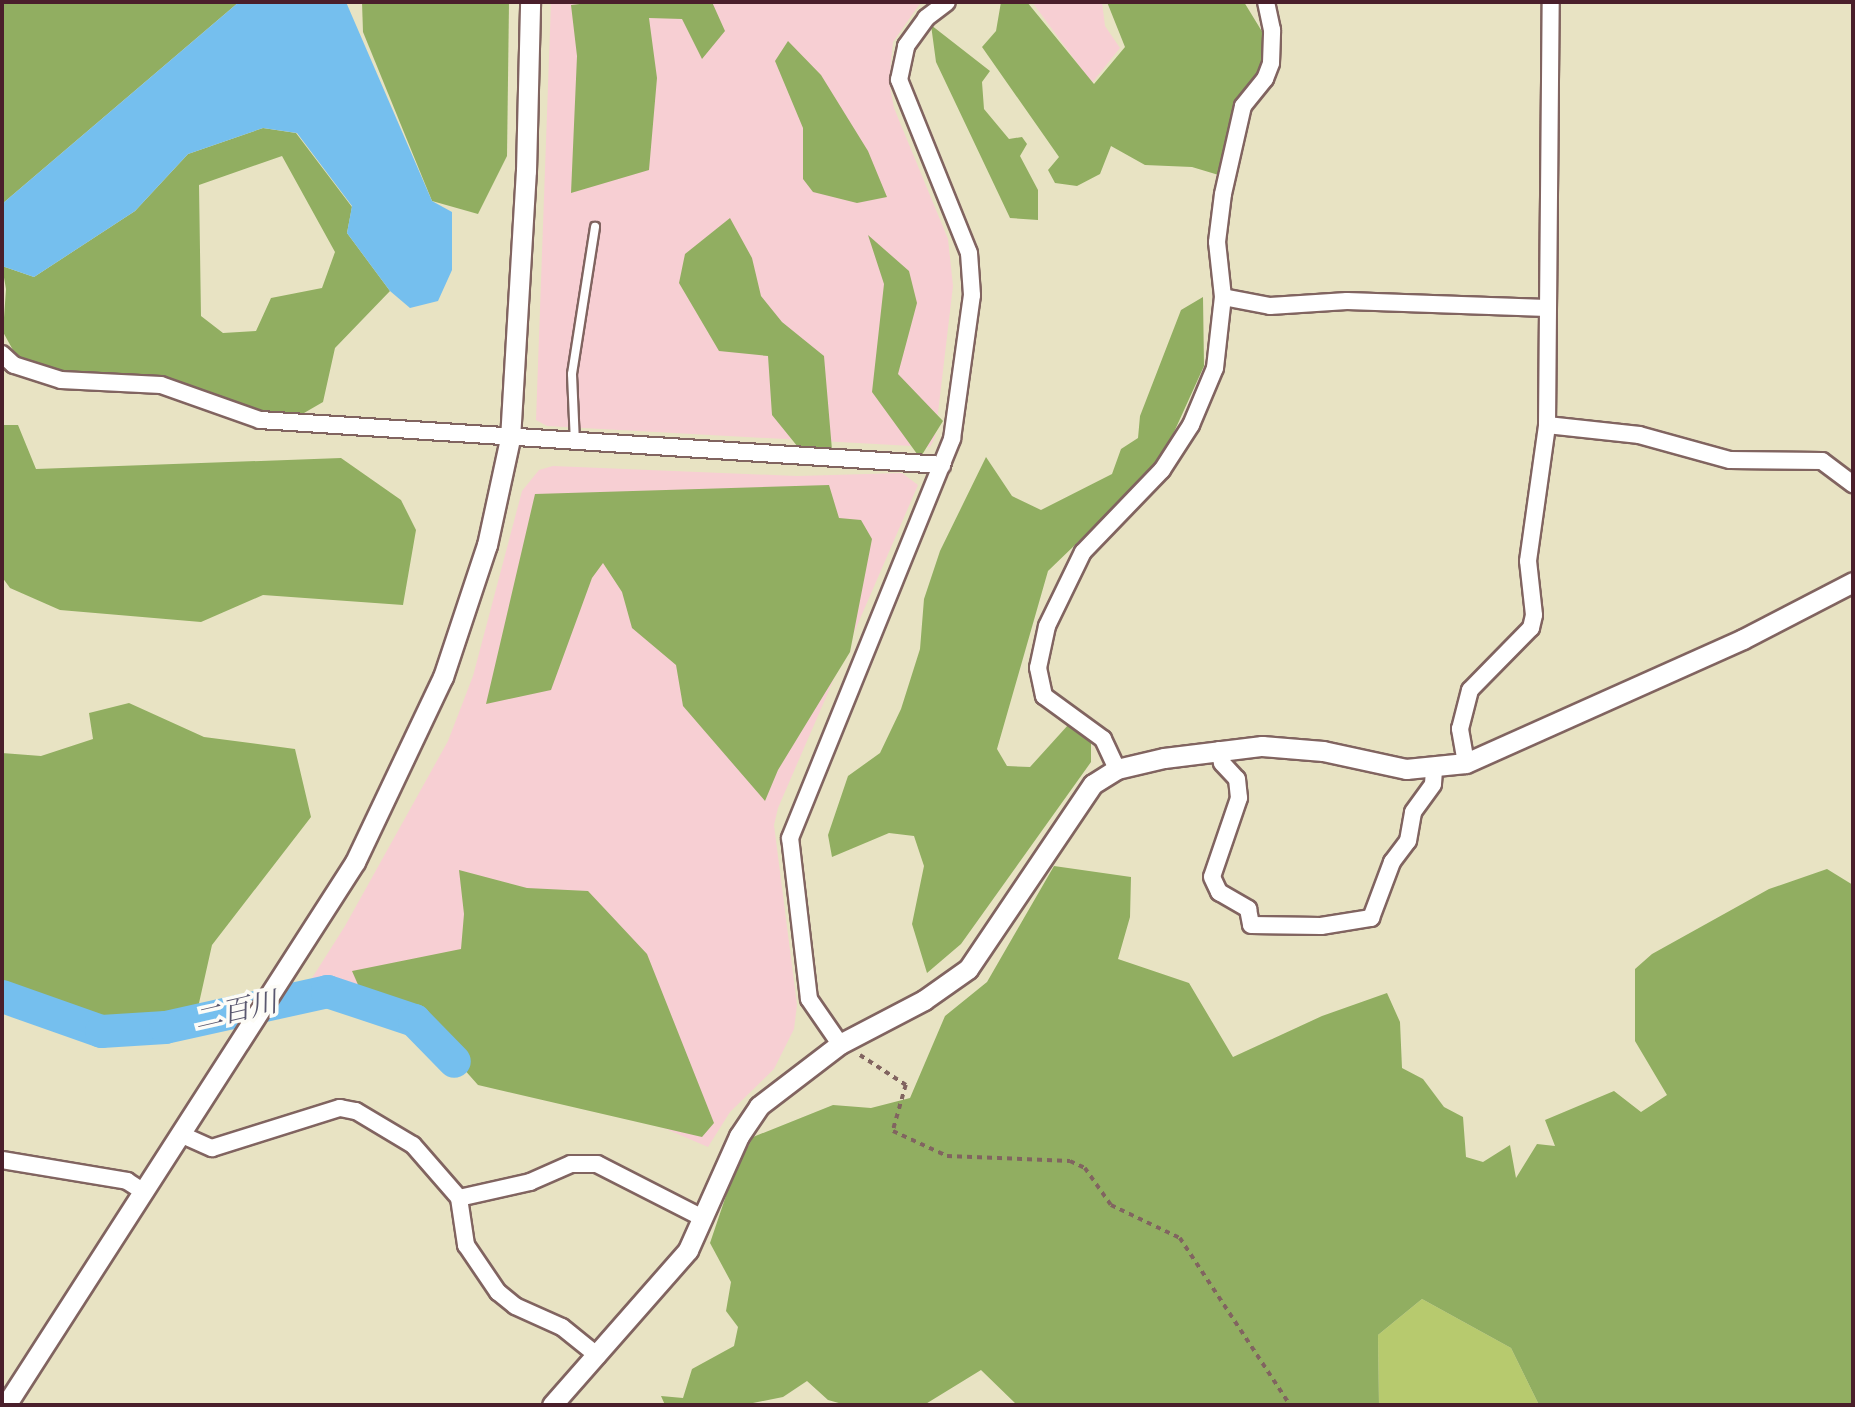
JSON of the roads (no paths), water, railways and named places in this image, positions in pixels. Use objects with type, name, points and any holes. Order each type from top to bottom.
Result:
[{"type":"street","points":[[6,1405],[355,862],[443,677],[487,545],[510,439],[526,171],[530,2]]},
{"type":"street","points":[[839,1044],[809,999],[790,838],[952,439],[972,295],[970,253],[899,80],[906,46],[926,18],[947,2]]},
{"type":"street","points":[[1117,769],[1103,739],[1044,696],[1038,668],[1047,626],[1083,552],[1162,470],[1191,425],[1214,368],[1223,297],[1217,242],[1223,194],[1243,106],[1265,79],[1270,63],[1272,30],[1266,2]]},
{"type":"street","points":[[1466,763],[1460,729],[1470,690],[1531,628],[1534,615],[1528,561],[1547,425],[1551,2]]},
{"type":"street","points":[[1223,297],[1269,306],[1348,301],[1547,308]]},
{"type":"street","points":[[2,354],[14,365],[61,380],[160,385],[260,420],[510,439],[943,465]]},
{"type":"street","points":[[1547,425],[1639,435],[1730,460],[1822,461],[1853,484]]},
{"type":"street","points":[[557,1404],[688,1250],[739,1136],[759,1107],[839,1044],[925,1000],[968,969],[1087,793],[1117,769],[1219,750],[1262,746],[1323,751],[1406,769],[1434,769],[1466,763],[1743,639],[1853,582]]},
{"type":"street","points":[[1219,750],[1222,763],[1237,779],[1238,798],[1212,877],[1219,892],[1248,909],[1251,925],[1321,926],[1371,918],[1392,862],[1408,841],[1413,812],[1433,784],[1434,769]]},
{"type":"street","points":[[180,1134],[212,1148],[340,1108],[356,1111],[413,1145],[459,1198],[466,1245],[498,1292],[515,1306],[562,1327],[598,1356]]},
{"type":"street","points":[[2,1160],[127,1181],[144,1192]]},
{"type":"street","points":[[459,1198],[530,1182],[571,1164],[597,1164],[685,1213],[703,1218]]},
{"type":"lane","points":[[575,443],[572,374],[595,227]]},
{"type":"water","points":[[239,2],[346,2],[432,201],[452,212],[452,270],[438,301],[410,308],[390,291],[347,233],[352,206],[297,133],[263,128],[188,154],[135,211],[34,277],[2,266],[2,204]]},
{"type":"waterway","name":"二百川","points":[[2,996],[101,1031],[165,1027],[327,991],[414,1020],[454,1061]]}]
